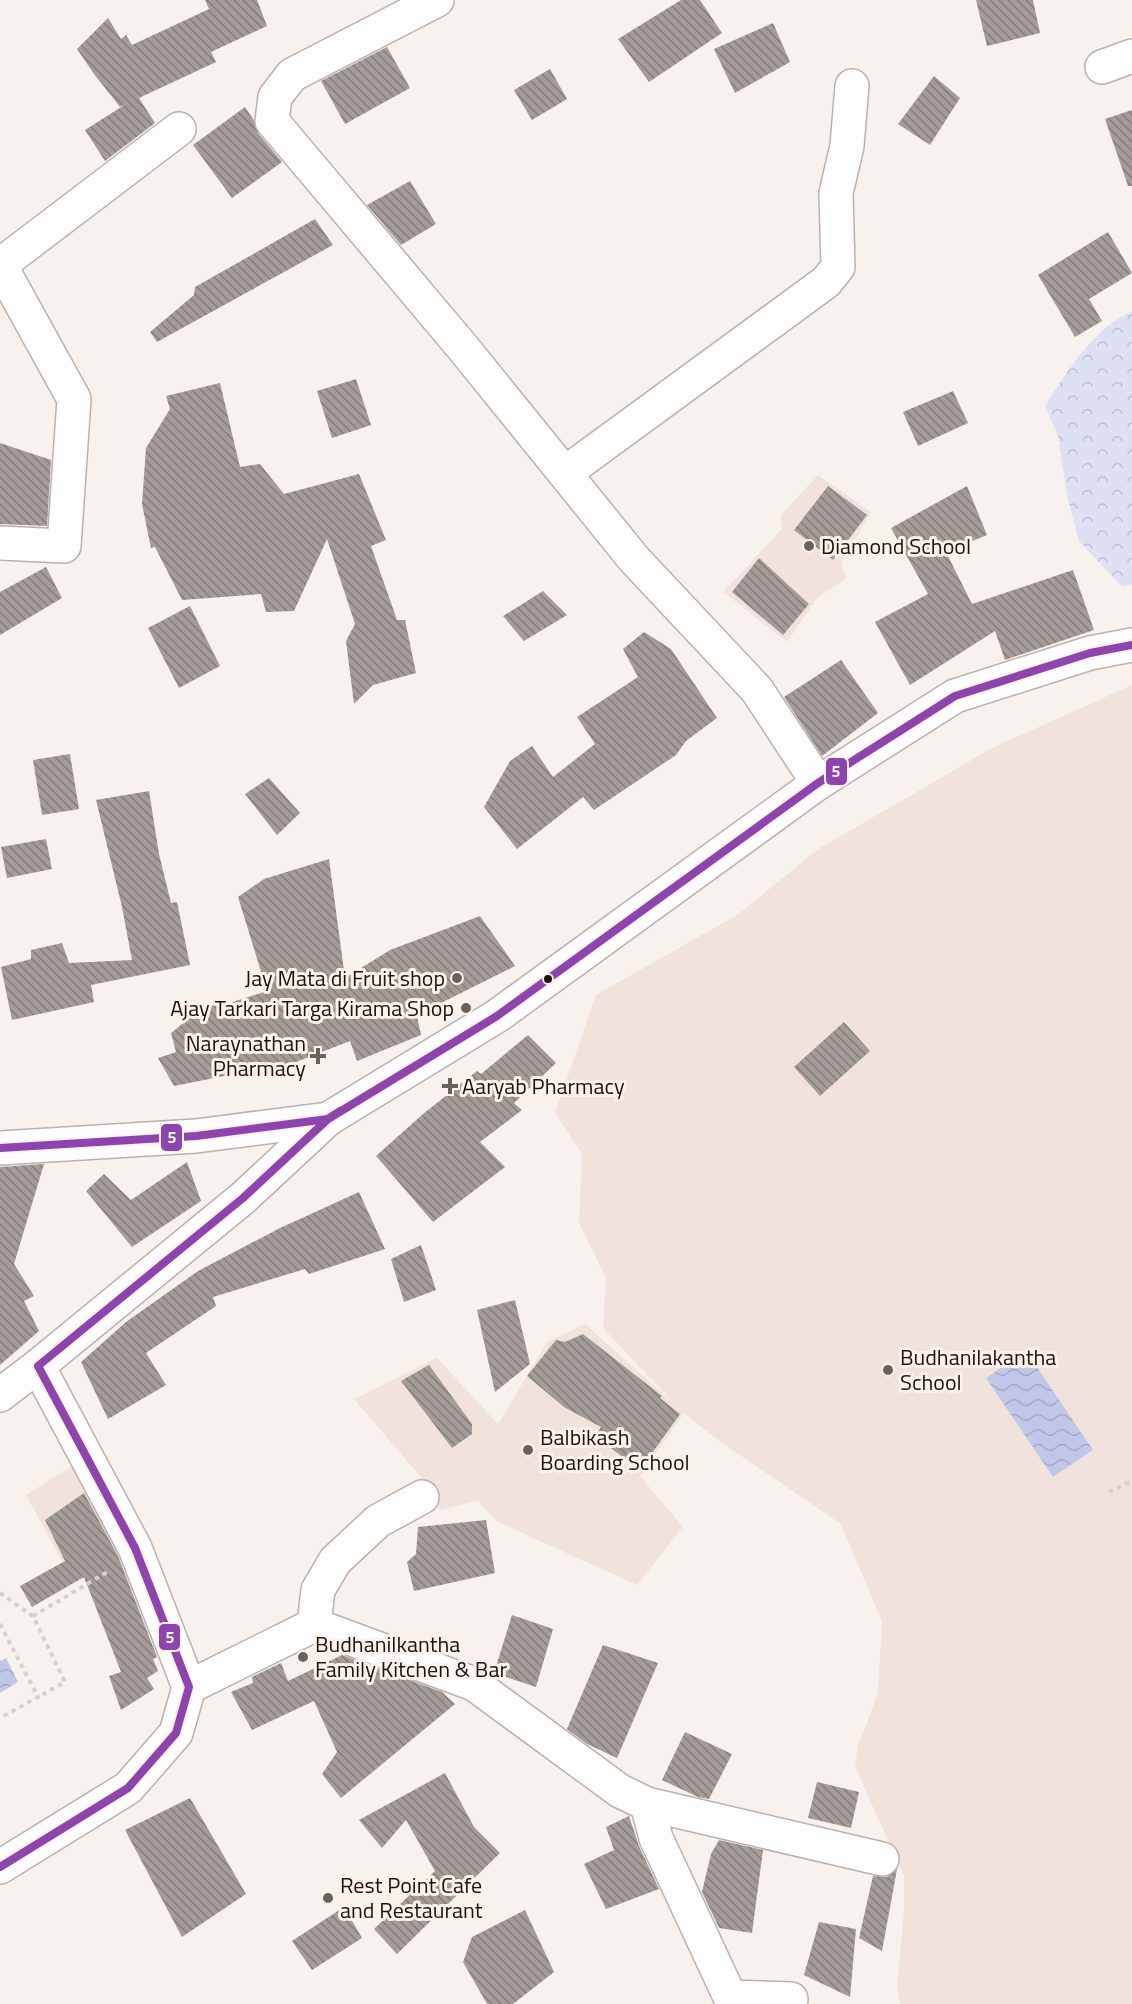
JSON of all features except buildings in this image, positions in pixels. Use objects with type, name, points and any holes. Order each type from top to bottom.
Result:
[{"type":"street","points":[[437,0],[292,75],[275,97],[272,122],[634,559],[757,690],[818,783]]},
{"type":"street","points":[[565,473],[834,274],[838,267],[836,193],[847,146],[852,86]]},
{"type":"street","points":[[0,543],[64,546],[74,399],[0,265],[179,129]]},
{"type":"street","points":[[0,1395],[243,1198],[328,1119],[496,1016],[818,783],[955,696],[1090,653],[1132,645]]},
{"type":"street","points":[[0,1148],[196,1136],[328,1119]]},
{"type":"street","points":[[0,1867],[128,1788],[176,1732],[189,1687],[138,1553],[38,1366]]},
{"type":"street","points":[[314,1625],[318,1590],[335,1561],[378,1521],[422,1497]]},
{"type":"street","points":[[189,1687],[314,1625],[474,1684],[620,1791],[647,1804],[882,1859]]},
{"type":"street","points":[[647,1804],[656,1838],[730,1997],[791,1999]]},
{"type":"path","points":[[1109,1492],[1132,1481]]},
{"type":"path","points":[[33,1616],[138,1553]]},
{"type":"path","points":[[0,1593],[33,1616],[65,1682],[0,1718]]},
{"type":"path","points":[[0,1624],[38,1697]]},
{"type":"shaded area","name":"Diamond School","points":[[818,475],[871,512],[841,564],[847,578],[818,597],[787,642],[723,592],[782,529],[781,515]]},
{"type":"shaded area","name":"Budhanilakantha School","points":[[1132,685],[1132,2004],[900,2004],[897,1985],[904,1910],[904,1876],[855,1767],[858,1746],[878,1693],[882,1622],[841,1524],[719,1441],[684,1413],[640,1476],[683,1527],[637,1585],[496,1521],[478,1501],[439,1510],[432,1490],[354,1399],[437,1358],[498,1424],[547,1342],[585,1324],[675,1404],[603,1328],[606,1278],[579,1223],[582,1154],[555,1113],[596,995],[737,915],[820,848],[992,748]]},
{"type":"shaded area","points":[[72,1466],[121,1553],[73,1581],[26,1495]]},
{"type":"green space","points":[[1132,312],[1132,584],[1122,587],[1079,541],[1067,496],[1058,436],[1045,406],[1082,352],[1094,339],[1106,327]]},
{"type":"water","points":[[1026,1351],[1093,1450],[1053,1477],[986,1378]]},
{"type":"water","points":[[6,1658],[18,1682],[0,1693],[0,1661]]},
{"type":"transit line","name":"5","points":[[0,1867],[128,1788],[176,1733],[189,1687],[135,1548],[38,1366],[243,1198],[328,1119],[497,1016],[818,783],[955,696],[1090,653],[1132,645]]},
{"type":"transit line","name":"5","points":[[0,1148],[196,1136],[328,1119],[340,1111]]},
{"type":"place","name":"Diamond School","points":[[809,546]]},
{"type":"place","name":"Jay Mata di Fruit shop","points":[[457,978]]},
{"type":"place","name":"Ajay Tarkari Targa Kirama Shop","points":[[466,1008]]},
{"type":"place","name":"Naraynathan Pharmacy","points":[[318,1056]]},
{"type":"place","name":"Aaryab Pharmacy","points":[[450,1086]]},
{"type":"place","name":"Budhanilakantha School","points":[[888,1370]]},
{"type":"place","name":"Balbikash Boarding School","points":[[528,1450]]},
{"type":"place","name":"Budhanilkantha Family Kitchen & Bar","points":[[303,1657]]},
{"type":"place","name":"Rest Point Cafe and Restaurant","points":[[328,1898]]}]
